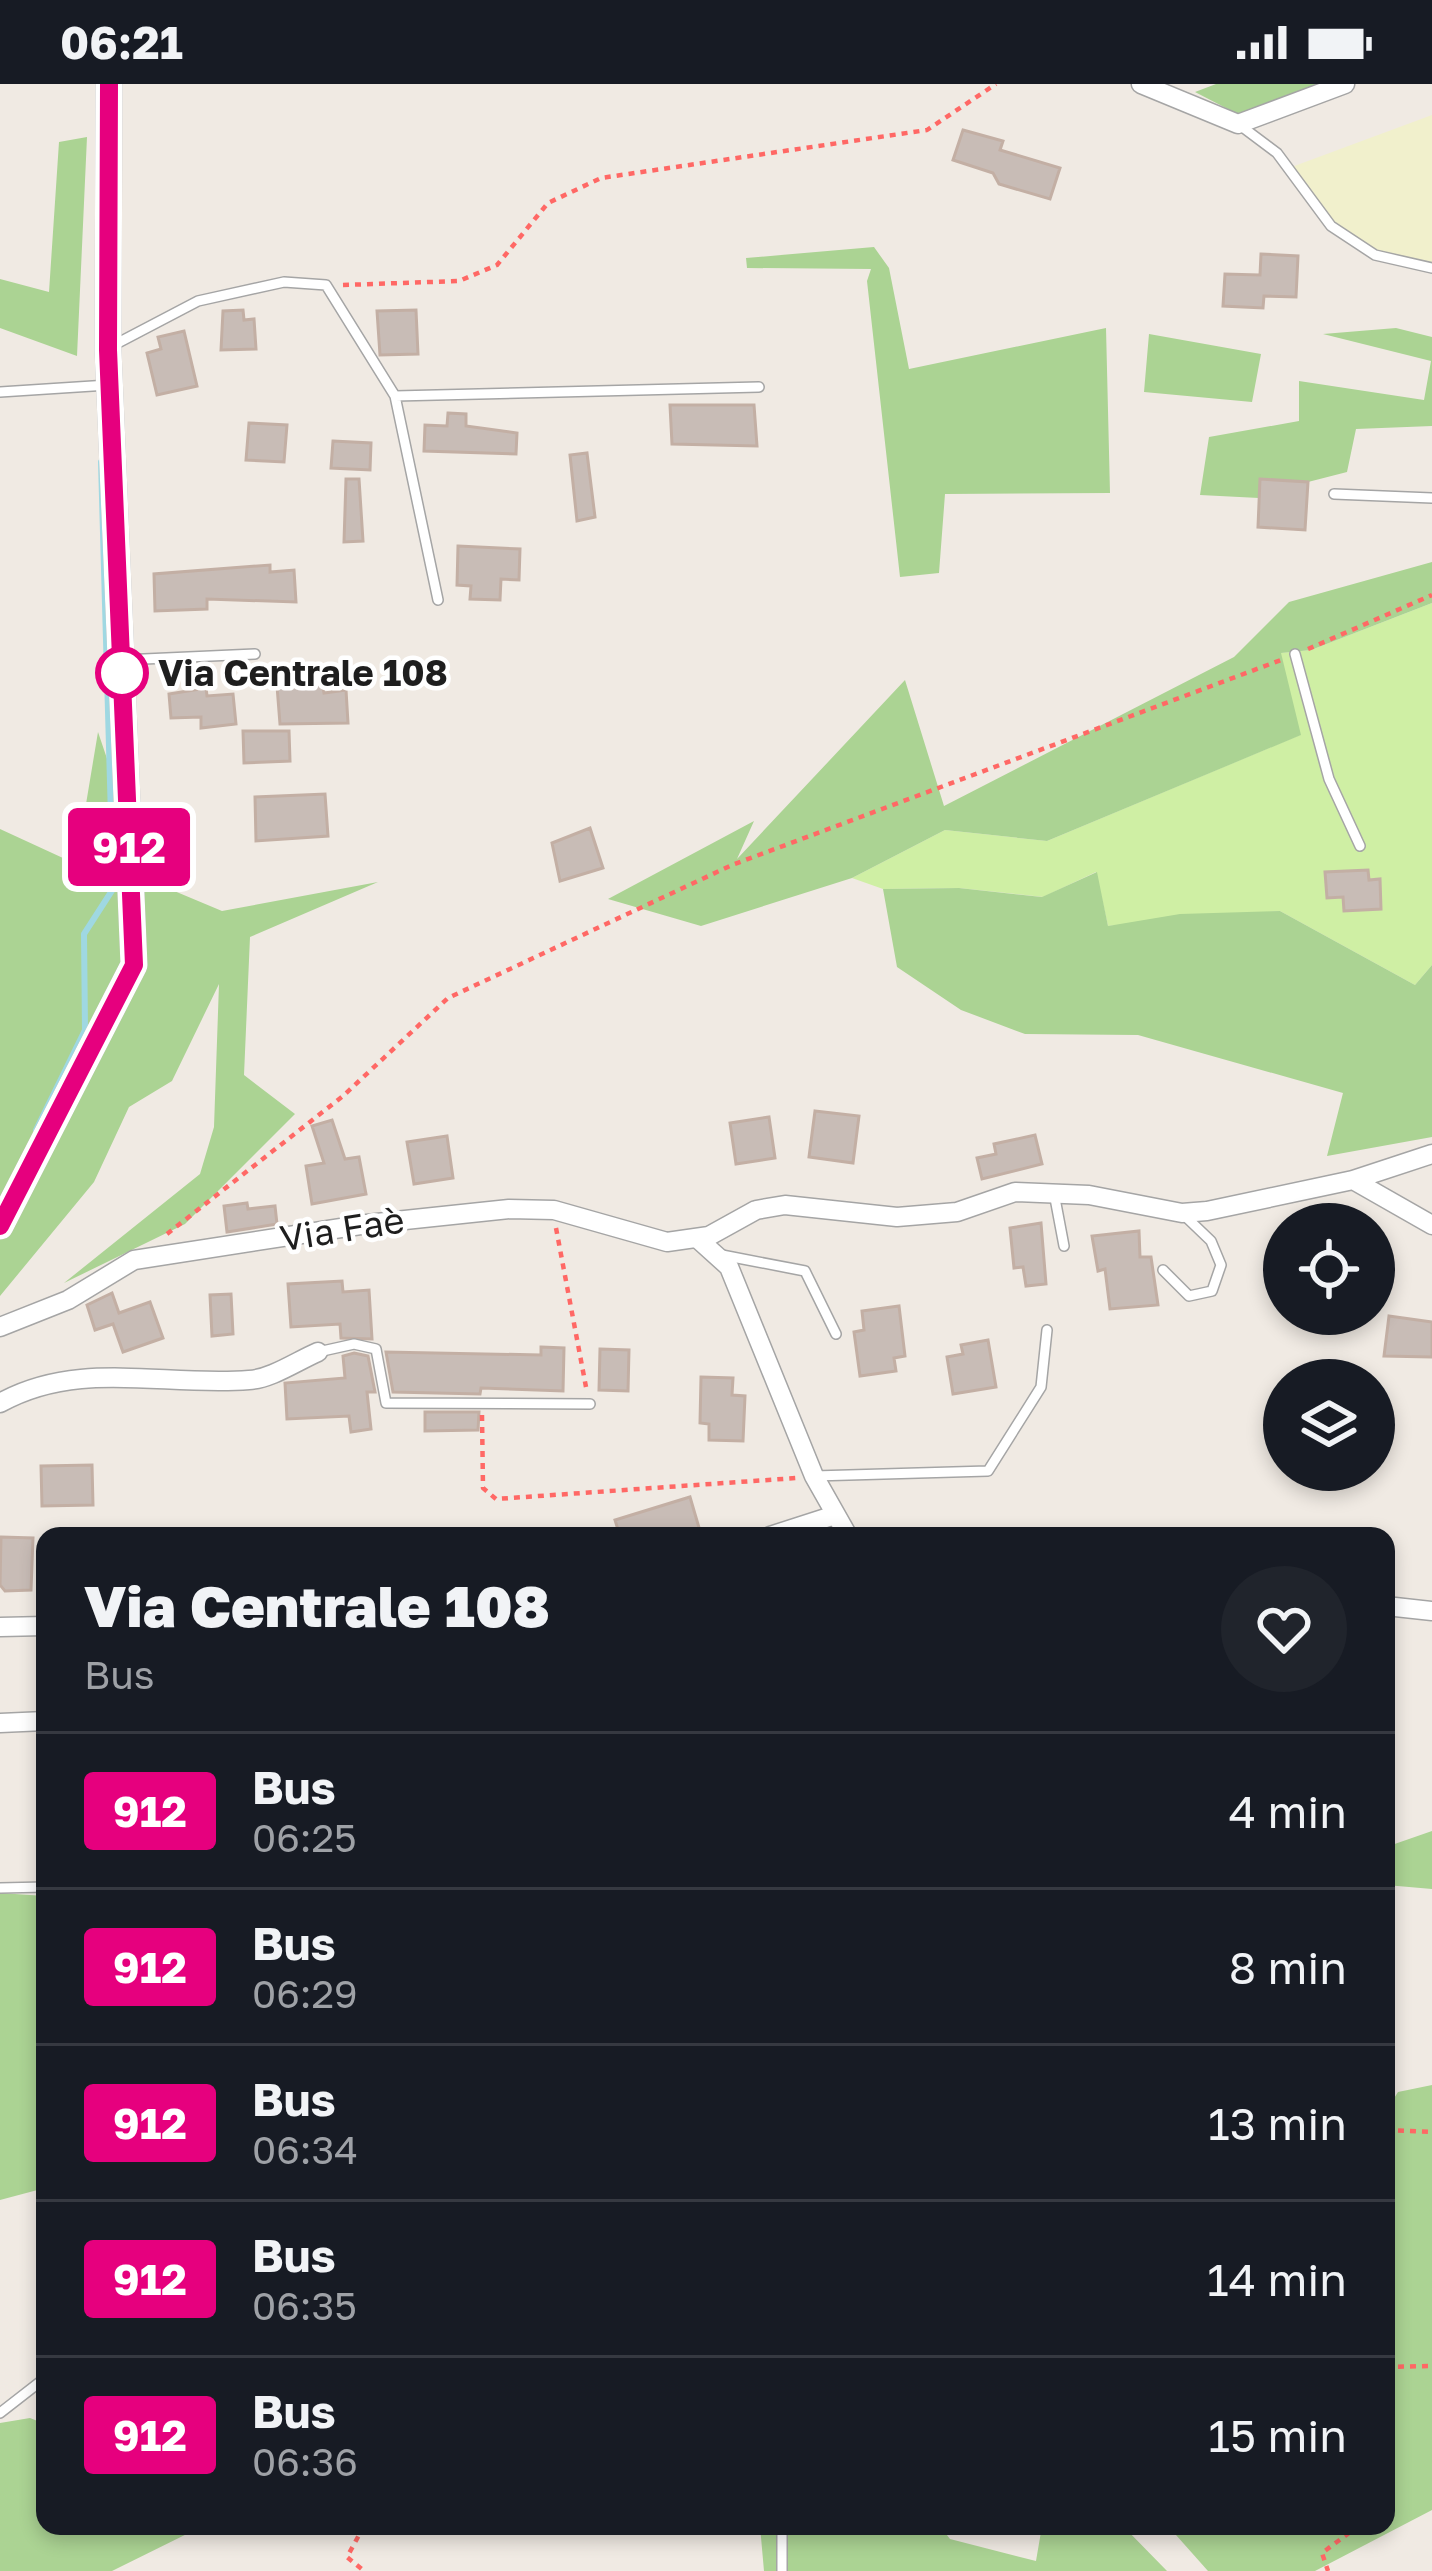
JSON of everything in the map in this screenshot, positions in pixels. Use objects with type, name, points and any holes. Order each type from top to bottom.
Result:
[{"type":"street","points":[[0,1226],[134,965],[108,350],[109,84]]},
{"type":"street","points":[[1142,84],[1238,124],[1346,84]]},
{"type":"street","points":[[842,1527],[814,1476],[729,1267],[706,1243],[756,1210],[784,1205],[897,1216],[957,1212],[1015,1192],[1054,1193],[1182,1213],[1353,1180],[1432,1154]]},
{"type":"street","points":[[1353,1180],[1432,1225]]},
{"type":"street","name":"Via Faè","points":[[0,1327],[68,1300],[134,1259],[367,1224],[509,1208],[554,1210],[667,1242],[706,1243]]},
{"type":"street","points":[[0,1403],[22,1390],[75,1376],[254,1381],[318,1352]]},
{"type":"street","points":[[798,1527],[835,1515]]},
{"type":"street","points":[[1395,1607],[1432,1611]]},
{"type":"street","points":[[0,1628],[36,1626]]},
{"type":"street","points":[[0,1723],[36,1721]]},
{"type":"lane","points":[[1238,124],[1277,152],[1331,226],[1376,255],[1432,268]]},
{"type":"lane","points":[[108,350],[130,332],[198,301],[284,282],[326,286],[394,397],[438,600]]},
{"type":"lane","points":[[0,392],[110,385]]},
{"type":"lane","points":[[394,397],[759,387]]},
{"type":"lane","points":[[1334,494],[1432,498]]},
{"type":"lane","points":[[122,660],[255,654]]},
{"type":"lane","points":[[1295,654],[1329,779],[1360,847]]},
{"type":"lane","points":[[1054,1193],[1064,1246]]},
{"type":"lane","points":[[1163,1270],[1189,1296],[1212,1291],[1221,1265],[1211,1241],[1182,1213]]},
{"type":"lane","points":[[706,1243],[805,1271],[836,1334]]},
{"type":"lane","points":[[814,1476],[988,1471],[1041,1387],[1047,1330]]},
{"type":"lane","points":[[318,1352],[355,1344],[376,1348],[386,1403],[590,1404]]},
{"type":"lane","points":[[0,1888],[36,1887]]},
{"type":"lane","points":[[0,2413],[36,2385]]},
{"type":"lane","points":[[782,2535],[782,2571]]},
{"type":"path","points":[[326,286],[459,280],[497,265],[548,203],[601,178],[927,130],[996,84]]},
{"type":"path","points":[[134,1259],[343,1096],[448,998],[732,865],[1295,654],[1432,595]]},
{"type":"path","points":[[554,1210],[590,1404]]},
{"type":"path","points":[[482,1403],[483,1488],[496,1499],[814,1476]]},
{"type":"path","points":[[1395,2130],[1432,2132]]},
{"type":"path","points":[[1395,2367],[1432,2366]]},
{"type":"path","points":[[359,2535],[347,2557],[364,2571]]},
{"type":"path","points":[[1328,2571],[1322,2553],[1346,2535]]},
{"type":"green space","points":[[1216,84],[1345,84],[1249,120],[1195,92]]},
{"type":"green space","points":[[1432,115],[1432,268],[1375,255],[1331,226],[1289,168]]},
{"type":"green space","points":[[87,137],[77,356],[0,328],[0,279],[49,292],[59,142]]},
{"type":"green space","points":[[874,247],[889,268],[909,369],[1106,328],[1110,493],[945,494],[939,573],[900,577],[867,281],[871,269],[747,268],[746,258]]},
{"type":"green space","points":[[1396,328],[1432,337],[1432,426],[1356,429],[1347,472],[1308,482],[1261,479],[1259,498],[1200,495],[1209,437],[1299,421],[1299,381],[1424,400],[1431,361],[1323,334]]},
{"type":"green space","points":[[1149,334],[1261,354],[1252,402],[1144,392]]},
{"type":"green space","points":[[1432,562],[1432,603],[1311,650],[1281,653],[1301,735],[1047,841],[945,830],[852,878],[701,926],[608,899],[754,821],[737,859],[905,680],[944,806],[1234,657],[1289,602]]},
{"type":"green space","points":[[1432,603],[1432,965],[1415,985],[1280,911],[1108,926],[1096,872],[1043,897],[959,888],[883,889],[852,878],[945,830],[1047,841],[1300,735],[1280,653],[1311,650]]},
{"type":"green space","points":[[98,732],[148,880],[222,911],[378,882],[250,937],[244,1075],[295,1114],[185,1224],[64,1283],[200,1174],[214,1127],[219,984],[172,1081],[129,1107],[94,1182],[0,1296],[0,829],[76,864]]},
{"type":"green space","points":[[1097,872],[1108,926],[1180,914],[1280,911],[1415,985],[1432,965],[1432,1137],[1327,1156],[1343,1093],[1138,1035],[1025,1034],[961,1010],[897,967],[883,889],[959,888],[1042,897]]},
{"type":"green space","points":[[1432,1831],[1432,1889],[1395,1886],[1395,1844]]},
{"type":"green space","points":[[0,1893],[36,1895],[36,2190],[0,2200]]},
{"type":"green space","points":[[1432,2085],[1432,2510],[1395,2529],[1395,2097],[1398,2092]]},
{"type":"green space","points":[[36,2420],[36,2535],[185,2535],[112,2571],[0,2571],[0,2423]]},
{"type":"green space","points":[[761,2535],[947,2535],[1036,2561],[1040,2535],[1132,2535],[1167,2571],[764,2571]]},
{"type":"green space","points":[[1176,2535],[1384,2535],[1315,2571],[1208,2571]]},
{"type":"building","points":[[963,130],[1003,141],[1000,150],[1060,168],[1050,199],[999,184],[993,173],[953,160]]},
{"type":"building","points":[[1261,254],[1298,256],[1296,297],[1264,296],[1263,308],[1223,306],[1225,274],[1260,275]]},
{"type":"building","points":[[243,310],[244,320],[254,319],[256,349],[221,350],[223,311]]},
{"type":"building","points":[[416,310],[418,354],[380,355],[377,311]]},
{"type":"building","points":[[184,331],[197,386],[157,395],[147,353],[161,349],[158,337]]},
{"type":"building","points":[[670,405],[754,405],[757,446],[672,444]]},
{"type":"building","points":[[448,413],[466,414],[466,426],[517,433],[516,454],[424,451],[425,425],[447,426]]},
{"type":"building","points":[[249,423],[287,425],[284,462],[246,460]]},
{"type":"building","points":[[333,441],[371,443],[370,470],[331,468]]},
{"type":"building","points":[[587,453],[595,517],[577,521],[570,455]]},
{"type":"building","points":[[346,479],[359,479],[363,541],[344,542]]},
{"type":"building","points":[[1260,479],[1308,482],[1305,530],[1258,527]]},
{"type":"building","points":[[458,546],[520,549],[519,580],[501,579],[500,600],[470,599],[471,586],[457,585]]},
{"type":"building","points":[[270,565],[270,572],[294,570],[296,602],[207,599],[207,609],[155,611],[154,574]]},
{"type":"building","points":[[322,683],[324,693],[346,690],[348,723],[280,724],[277,686]]},
{"type":"building","points":[[206,688],[207,696],[233,694],[236,724],[201,728],[201,717],[171,718],[169,694]]},
{"type":"building","points":[[243,731],[289,731],[290,761],[244,763]]},
{"type":"building","points":[[325,794],[328,836],[256,841],[255,797]]},
{"type":"building","points":[[590,828],[603,868],[560,881],[552,843]]},
{"type":"building","points":[[1368,870],[1369,880],[1380,879],[1381,909],[1344,911],[1343,897],[1327,898],[1325,872]]},
{"type":"building","points":[[815,1111],[859,1116],[853,1163],[809,1157]]},
{"type":"building","points":[[769,1117],[775,1158],[736,1164],[730,1123]]},
{"type":"building","points":[[332,1120],[345,1159],[359,1157],[366,1194],[312,1204],[306,1166],[324,1163],[312,1126]]},
{"type":"building","points":[[1035,1135],[1042,1164],[982,1179],[977,1158],[996,1154],[994,1144]]},
{"type":"building","points":[[447,1136],[453,1178],[414,1184],[407,1142]]},
{"type":"building","points":[[247,1203],[248,1209],[275,1206],[277,1224],[227,1232],[224,1206]]},
{"type":"building","points":[[1041,1223],[1046,1284],[1026,1286],[1023,1267],[1014,1268],[1010,1228]]},
{"type":"building","points":[[1139,1231],[1140,1257],[1151,1257],[1158,1305],[1110,1309],[1105,1269],[1098,1271],[1092,1236]]},
{"type":"building","points":[[342,1281],[343,1292],[369,1290],[372,1339],[341,1338],[340,1324],[291,1327],[288,1284]]},
{"type":"building","points":[[112,1293],[119,1313],[150,1302],[163,1338],[123,1352],[113,1324],[95,1330],[87,1305]]},
{"type":"building","points":[[231,1294],[233,1334],[212,1336],[210,1295]]},
{"type":"building","points":[[899,1306],[905,1356],[894,1358],[896,1371],[860,1376],[854,1332],[864,1330],[862,1311]]},
{"type":"building","points":[[1395,1317],[1432,1322],[1432,1357],[1384,1356],[1387,1335],[1395,1335]]},
{"type":"building","points":[[988,1340],[996,1387],[953,1394],[947,1357],[963,1354],[961,1345]]},
{"type":"building","points":[[541,1347],[564,1348],[563,1391],[393,1392],[386,1352],[541,1355]]},
{"type":"building","points":[[600,1349],[629,1350],[628,1391],[599,1390]]},
{"type":"building","points":[[343,1356],[368,1356],[375,1392],[367,1392],[371,1429],[351,1432],[349,1416],[287,1419],[285,1383],[345,1378]]},
{"type":"building","points":[[701,1377],[733,1378],[732,1395],[745,1396],[743,1441],[709,1440],[709,1424],[700,1423]]},
{"type":"building","points":[[425,1412],[479,1412],[478,1430],[425,1431]]},
{"type":"building","points":[[92,1465],[93,1505],[42,1506],[41,1466]]},
{"type":"building","points":[[690,1497],[699,1527],[617,1527],[615,1520]]},
{"type":"building","points":[[1,1537],[33,1538],[31,1590],[5,1591],[0,1585]]},
{"type":"waterway","points":[[36,1130],[85,1030],[84,934],[113,889],[101,462]]},
{"type":"bus line","name":"912","points":[[0,1226],[134,965],[108,350],[109,84]]},
{"type":"place","name":"Via Centrale 108","points":[[122,673]]}]
